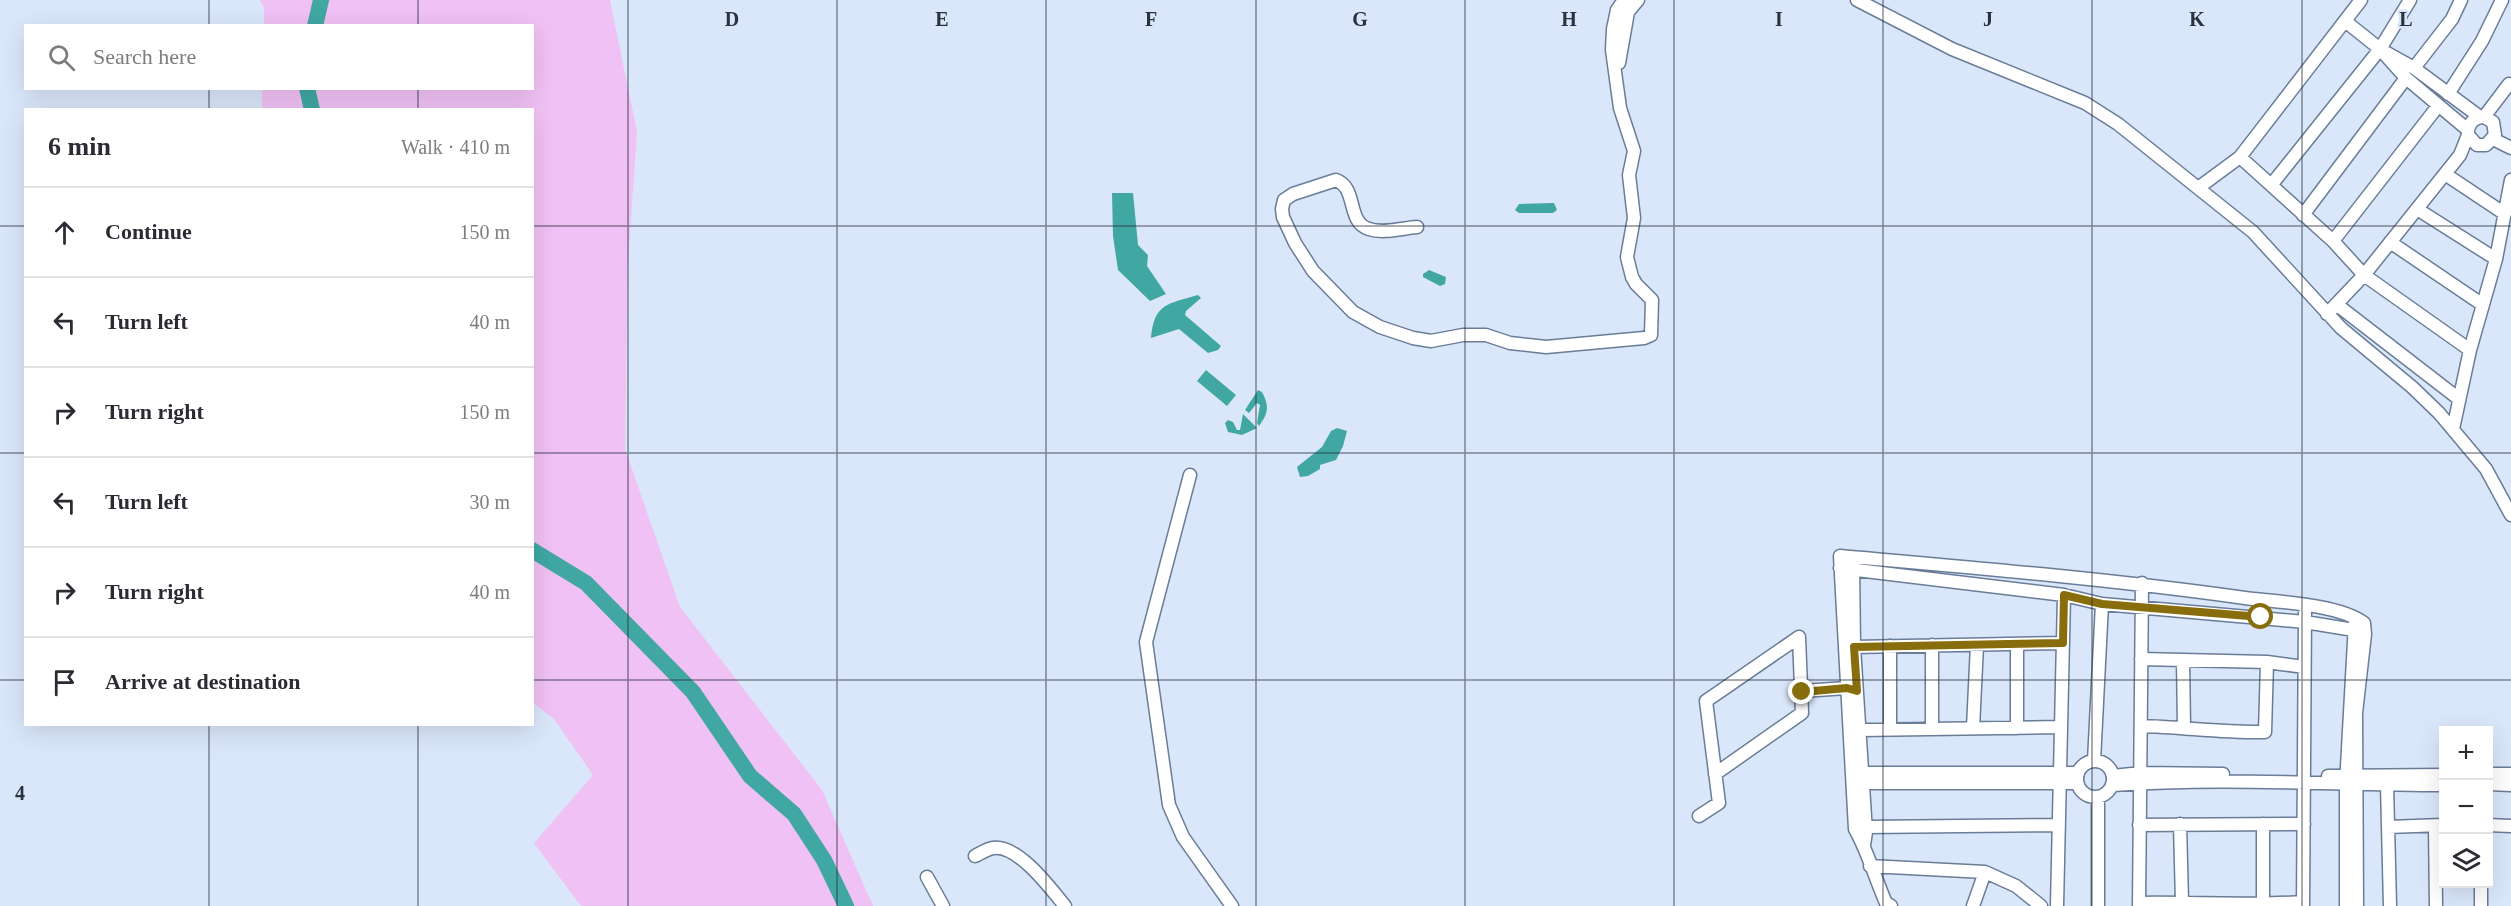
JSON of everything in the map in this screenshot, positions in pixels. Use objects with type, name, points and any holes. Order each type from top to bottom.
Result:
[{"type":"street","points":[[1417,227],[1375,230],[1364,227],[1357,221],[1346,188],[1339,181],[1293,194],[1284,200],[1282,207],[1283,217],[1295,243],[1312,271],[1353,312],[1380,327],[1413,338],[1428,340],[1486,335],[1510,344],[1546,347],[1644,338],[1650,335],[1652,300],[1632,277],[1628,257],[1634,218],[1629,175],[1634,151],[1623,119],[1616,76],[1617,10],[1624,0]]},
{"type":"street","points":[[1617,40],[1628,12],[1638,0]]},
{"type":"street","points":[[1857,0],[1941,43],[2085,103],[2118,124],[2264,243],[2331,309],[2355,340],[2422,396],[2486,469],[2511,515]]},
{"type":"street","points":[[2198,188],[2240,157],[2361,0]]},
{"type":"street","points":[[2272,184],[2380,49],[2410,0]]},
{"type":"street","points":[[2303,215],[2452,19],[2461,0]]},
{"type":"street","points":[[2448,94],[2482,41],[2502,0]]},
{"type":"street","points":[[2345,21],[2410,73],[2448,94],[2495,126]]},
{"type":"street","points":[[2410,73],[2438,106],[2468,132],[2477,145]]},
{"type":"street","points":[[2331,309],[2364,275],[2460,155],[2471,121],[2482,117],[2510,82]]},
{"type":"street","points":[[2460,155],[2477,145],[2486,145],[2493,140],[2495,126],[2510,82]]},
{"type":"street","points":[[2333,241],[2438,106]]},
{"type":"street","points":[[2493,140],[2511,148]]},
{"type":"street","points":[[2240,157],[2333,241],[2364,275],[2470,350]]},
{"type":"street","points":[[2445,174],[2505,214]]},
{"type":"street","points":[[2453,429],[2470,350],[2496,258],[2511,180]]},
{"type":"street","points":[[2417,209],[2496,258]]},
{"type":"street","points":[[2390,242],[2483,305]]},
{"type":"street","points":[[2331,309],[2459,399]]},
{"type":"street","points":[[1190,475],[1146,642],[1169,805],[1183,837],[1232,906]]},
{"type":"street","points":[[1931,579],[1933,564]]},
{"type":"street","points":[[1849,565],[1933,564],[2142,583],[2305,605],[2355,616],[2359,632],[2346,906]]},
{"type":"street","points":[[1849,565],[2096,602],[2305,621],[2359,632]]},
{"type":"street","points":[[1849,565],[1854,647],[1852,689],[1860,730],[1866,826],[1864,845]]},
{"type":"street","points":[[1849,565],[1855,829],[1864,845],[1870,866],[1886,903],[1891,906]]},
{"type":"street","points":[[1970,584],[1971,568]]},
{"type":"street","points":[[2010,589],[2014,572]]},
{"type":"street","points":[[2054,575],[2063,643],[2057,906]]},
{"type":"street","points":[[2094,579],[2096,602],[2094,761]]},
{"type":"street","points":[[2142,583],[2139,905],[2182,902],[2263,906],[2303,904],[2305,605]]},
{"type":"street","points":[[2181,611],[2182,589]]},
{"type":"street","points":[[2222,595],[2222,614]]},
{"type":"street","points":[[2261,617],[2262,600]]},
{"type":"street","points":[[1699,816],[1719,803],[1715,774],[1706,701],[1799,637],[1802,713],[1715,774]]},
{"type":"street","points":[[1854,647],[2063,643]]},
{"type":"street","points":[[2017,644],[2018,728]]},
{"type":"street","points":[[1932,645],[1932,729]]},
{"type":"street","points":[[1973,728],[1977,645]]},
{"type":"street","points":[[1890,646],[1890,729]]},
{"type":"street","points":[[2141,659],[2267,662],[2304,667]]},
{"type":"street","points":[[2183,660],[2184,727]]},
{"type":"street","points":[[2141,726],[2184,727],[2226,733],[2265,732],[2267,662]]},
{"type":"street","points":[[1802,692],[1852,689]]},
{"type":"street","points":[[1860,730],[2061,727]]},
{"type":"street","points":[[2094,761],[2106,765],[2113,780],[2108,793],[2098,798],[2082,793],[2077,778],[2087,762],[2094,761]]},
{"type":"street","points":[[2493,774],[2511,774]]},
{"type":"street","points":[[2351,781],[2439,775]]},
{"type":"street","points":[[1863,778],[2077,778]]},
{"type":"street","points":[[2113,780],[2303,778],[2387,785],[2439,785]]},
{"type":"street","points":[[2351,781],[2356,906]]},
{"type":"street","points":[[2493,784],[2511,785]]},
{"type":"street","points":[[2387,785],[2390,906]]},
{"type":"street","points":[[2098,798],[2098,906]]},
{"type":"street","points":[[2180,824],[2182,902]]},
{"type":"street","points":[[2263,906],[2264,824]]},
{"type":"street","points":[[2139,825],[2304,824]]},
{"type":"street","points":[[1866,826],[2059,825]]},
{"type":"street","points":[[2493,825],[2511,826]]},
{"type":"street","points":[[2388,827],[2439,826],[2436,906]]},
{"type":"street","points":[[975,856],[994,848],[1008,850],[1033,869],[1065,906]]},
{"type":"street","points":[[1870,866],[1985,872],[2016,885],[2041,906]]},
{"type":"street","points":[[1974,906],[1985,872]]},
{"type":"street","points":[[927,877],[943,906]]},
{"type":"street","points":[[2481,888],[2481,906]]},
{"type":"shaded area","points":[[260,0],[610,0],[637,132],[628,262],[625,449],[680,607],[822,790],[873,906],[581,906],[534,843],[593,775],[554,719],[534,704],[534,108],[262,108],[262,90],[534,90],[534,24],[264,24],[264,8]]},
{"type":"shaded area","points":[[1112,193],[1133,193],[1138,245],[1148,255],[1147,266],[1166,294],[1150,301],[1118,270],[1113,236]]},
{"type":"shaded area","points":[[1554,203],[1557,210],[1553,213],[1519,213],[1515,210],[1519,204]]},
{"type":"shaded area","points":[[1429,270],[1446,277],[1445,284],[1440,286],[1423,277],[1423,274]]},
{"type":"shaded area","points":[[1198,295],[1201,298],[1186,311],[1185,315],[1221,346],[1218,350],[1208,353],[1179,329],[1151,338],[1155,318],[1159,311],[1171,303]]},
{"type":"shaded area","points":[[1206,370],[1236,395],[1227,406],[1197,381]]},
{"type":"shaded area","points":[[1258,390],[1262,392],[1267,405],[1265,417],[1259,426],[1257,423],[1260,405],[1257,403],[1249,413],[1245,410]]},
{"type":"shaded area","points":[[1243,414],[1257,428],[1242,435],[1228,432],[1225,423],[1228,420],[1233,422],[1237,430],[1240,430]]},
{"type":"shaded area","points":[[1337,428],[1347,431],[1336,460],[1320,465],[1320,469],[1308,476],[1300,477],[1297,467],[1322,447],[1331,431]]},
{"type":"waterway","points":[[315,24],[321,0]]},
{"type":"waterway","points":[[307,90],[312,108]]},
{"type":"waterway","points":[[534,551],[586,583],[693,692],[750,776],[794,814],[824,860],[846,906]]},
{"type":"route","points":[[1802,692],[1847,688],[1857,691],[1854,647],[2063,643],[2064,595],[2102,604],[2261,617]]}]
